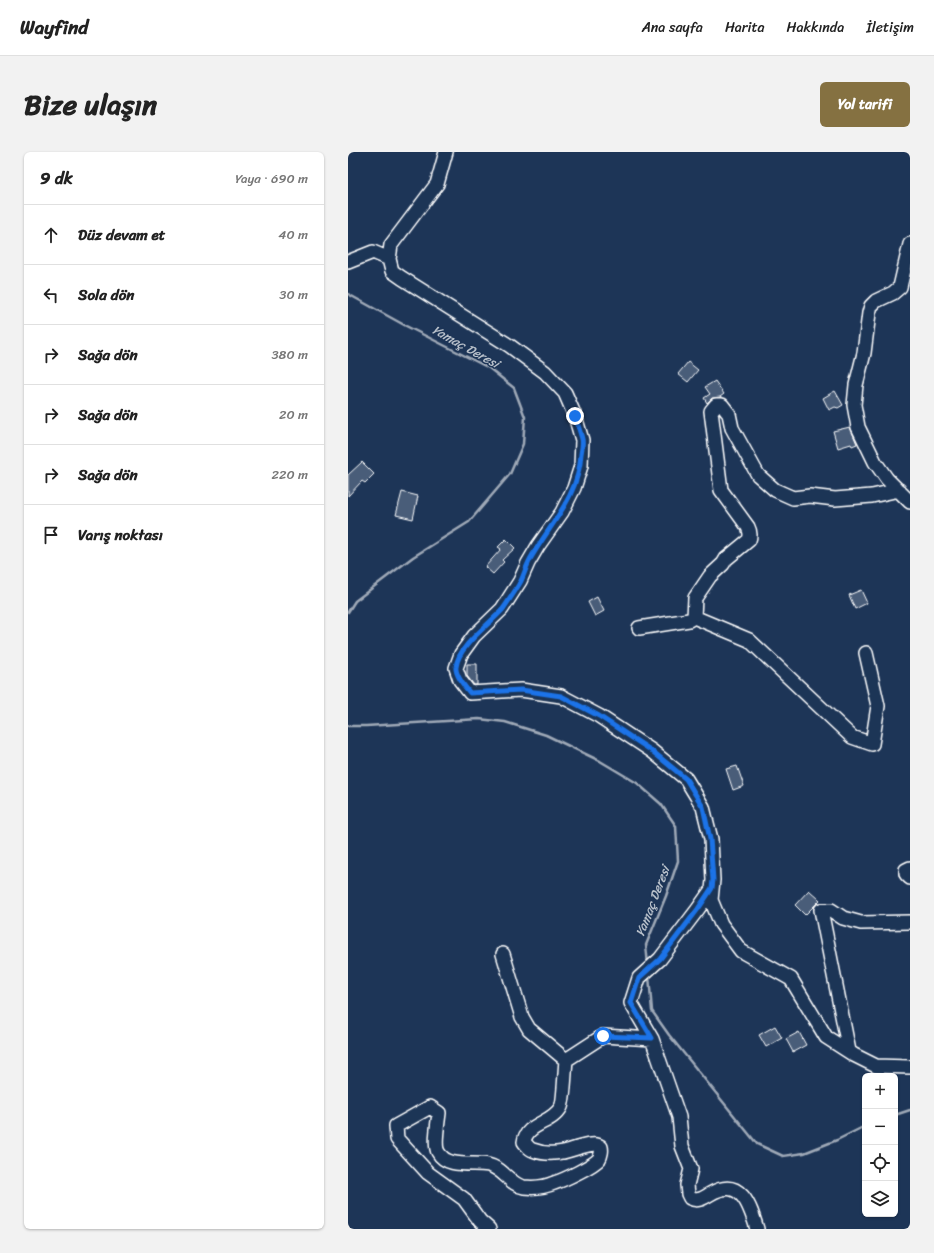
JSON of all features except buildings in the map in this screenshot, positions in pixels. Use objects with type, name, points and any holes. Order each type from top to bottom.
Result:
[{"type":"street","points":[[446,152],[437,184],[400,231],[391,245],[389,259],[392,271],[510,346],[545,372],[565,393],[575,416],[582,440],[581,466],[574,488],[562,512],[538,546],[520,581],[502,609],[474,636],[461,654],[456,668],[460,680],[470,693],[521,690],[561,696],[599,716],[652,751],[686,779],[703,807],[710,839],[713,880],[711,900],[721,924],[741,951],[791,979],[826,1037],[876,1066],[910,1067]]},
{"type":"street","points":[[910,244],[900,287],[893,293],[876,301],[871,306],[864,353],[856,385],[854,406],[858,427],[875,462],[887,479],[910,502]]},
{"type":"street","points":[[348,262],[373,252],[389,259]]},
{"type":"street","points":[[694,617],[695,598],[710,576],[749,540],[750,537],[748,527],[721,490],[711,411],[716,405],[722,405],[729,414],[732,428],[758,475],[775,490],[793,498],[810,496],[835,499],[872,496],[899,490]]},
{"type":"street","points":[[638,628],[689,620],[694,617]]},
{"type":"street","points":[[694,617],[748,640],[852,737],[872,744],[878,706],[866,653]]},
{"type":"street","points":[[910,868],[906,870],[906,874],[910,878]]},
{"type":"street","points":[[712,888],[660,959],[639,978],[631,1003],[652,1038],[679,1118],[682,1146],[691,1169],[688,1185],[688,1194],[690,1198],[695,1200],[701,1199],[713,1192],[723,1189],[730,1188],[736,1190],[745,1198],[750,1207],[757,1229]]},
{"type":"street","points":[[848,1051],[821,910],[831,910],[843,918],[861,922],[910,922]]},
{"type":"street","points":[[503,954],[522,1017],[529,1028],[566,1060]]},
{"type":"street","points":[[566,1060],[603,1036],[652,1038]]},
{"type":"street","points":[[489,1229],[480,1221],[464,1199],[428,1173],[398,1139],[396,1126],[430,1107],[439,1113],[436,1147],[444,1159],[458,1164],[488,1165],[497,1168],[513,1182],[523,1187],[540,1187],[554,1184],[591,1165],[600,1158],[602,1152],[599,1146],[589,1144],[563,1152],[545,1153],[531,1150],[524,1142],[525,1136],[530,1129],[552,1117],[562,1106],[566,1060]]},
{"type":"waterway","name":"Yamaç Deresi","points":[[348,294],[406,326],[489,368],[514,388],[525,417],[523,444],[510,474],[469,522],[413,557],[355,601],[348,612]]},
{"type":"waterway","name":"Yamaç Deresi","points":[[348,726],[479,719],[505,722],[546,735],[600,761],[637,783],[661,804],[676,826],[678,861],[666,896],[646,945],[648,965]]},
{"type":"waterway","name":"Yamaç Deresi","points":[[649,976],[652,1011],[669,1035],[757,1144],[783,1156],[804,1153],[837,1140],[862,1128]]},
{"type":"waterway","name":"Yamaç Deresi","points":[[898,1114],[910,1110]]},
{"type":"route","points":[[575,416],[582,440],[581,466],[574,488],[562,512],[546,533],[528,563],[513,594],[502,609],[474,636],[461,654],[456,668],[460,680],[470,693],[521,690],[561,696],[599,716],[652,751],[686,779],[703,807],[710,839],[713,880],[712,888],[660,959],[639,978],[631,1003],[652,1038],[603,1036]]}]
